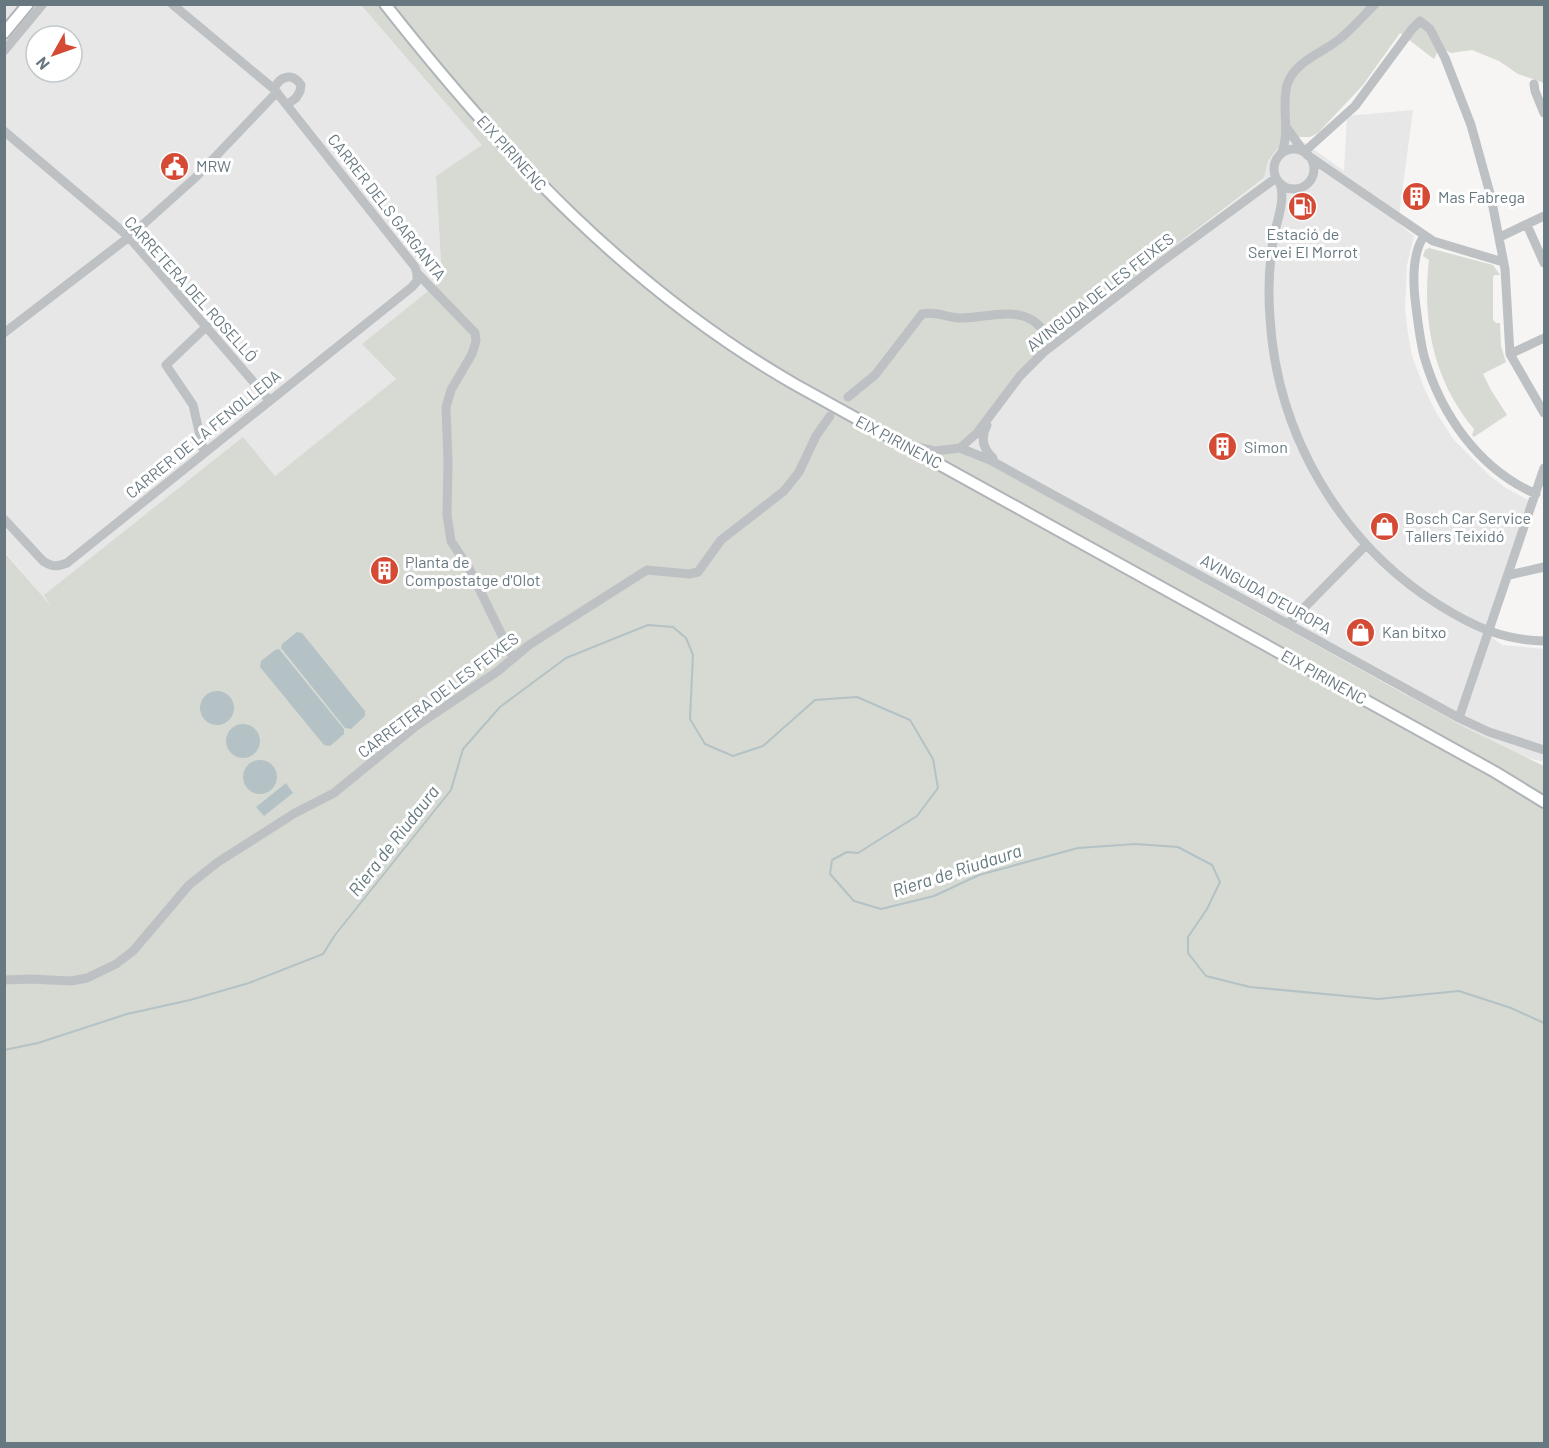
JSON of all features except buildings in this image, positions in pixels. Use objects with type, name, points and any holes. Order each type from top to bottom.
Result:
[{"type":"main road","points":[[4,33],[28,4]]},
{"type":"main road","name":"EIX PIRINENC","points":[[385,4],[495,135],[551,195],[594,237],[655,290],[693,319],[769,370],[1545,801]]},
{"type":"main road","points":[[394,4],[430,60]]},
{"type":"main road","name":"EIX PIRINENC","points":[[1495,772],[1545,794]]},
{"type":"street","points":[[4,51],[43,4]]},
{"type":"street","name":"CARRER DELS GARGANTA","points":[[172,4],[276,90],[415,267],[417,273],[475,333],[476,341],[472,354],[451,390],[446,407],[447,515],[451,542],[470,570],[513,658]]},
{"type":"street","points":[[1375,4],[1343,37],[1309,58],[1293,74],[1286,91],[1284,146],[1275,163],[1274,173],[1282,196],[1271,260],[1269,296],[1274,360],[1280,384],[1296,434],[1317,478],[1334,505],[1366,545],[1397,574],[1432,601],[1467,622],[1518,640],[1545,641]]},
{"type":"street","points":[[1306,154],[1355,106],[1412,29],[1420,21],[1431,29],[1445,58],[1481,157],[1500,237],[1506,278],[1510,354],[1545,413]]},
{"type":"street","points":[[4,321],[9,331],[129,237],[196,177],[276,90],[276,84],[290,76],[296,78],[301,85],[300,91],[288,104]]},
{"type":"street","points":[[1534,84],[1545,113]]},
{"type":"street","points":[[1286,127],[1313,164],[1310,180]]},
{"type":"street","name":"CARRETERA DEL ROSELLÓ","points":[[4,132],[129,237],[269,400]]},
{"type":"street","points":[[1281,154],[1292,150],[1306,154],[1424,236],[1443,245],[1503,262]]},
{"type":"street","points":[[1278,213],[1288,197],[1322,173],[1340,178]]},
{"type":"street","points":[[1278,181],[1287,188],[1297,189]]},
{"type":"street","name":"AVINGUDA DE LES FEIXES","points":[[960,448],[992,415],[1020,376],[1054,344],[1278,181]]},
{"type":"street","points":[[1500,237],[1545,216]]},
{"type":"street","points":[[1527,225],[1545,263]]},
{"type":"street","points":[[1424,236],[1419,243],[1415,259],[1413,292],[1421,343],[1430,375],[1466,441],[1482,458],[1538,500]]},
{"type":"street","name":"CARRER DE LA FENOLLEDA","points":[[4,519],[50,566],[58,566],[67,562],[412,287],[417,281],[417,273]]},
{"type":"street","points":[[848,397],[874,375],[922,314],[932,313],[960,318],[1017,315],[1030,318],[1054,344]]},
{"type":"street","points":[[204,453],[194,405],[166,364],[207,326]]},
{"type":"street","points":[[1510,354],[1545,338]]},
{"type":"street","name":"AVINGUDA D'EUROPA","points":[[992,415],[983,436],[985,448],[1010,470]]},
{"type":"street","name":"CARRETERA DE LES FEIXES","points":[[4,980],[71,981],[87,978],[116,964],[133,951],[189,885],[218,862],[295,813],[334,793],[416,726],[468,693],[553,629],[648,570],[689,574],[698,572],[721,540],[784,491],[799,472],[816,436],[830,416]]},
{"type":"street","name":"AVINGUDA D'EUROPA","points":[[898,441],[926,450],[960,448],[990,460],[1459,718],[1489,732],[1545,750]]},
{"type":"street","points":[[1459,718],[1538,500],[1545,468]]},
{"type":"street","points":[[1288,624],[1366,545]]},
{"type":"street","points":[[1509,575],[1545,567]]},
{"type":"shaded area","points":[[4,5],[361,5],[483,145],[436,176],[442,280],[363,344],[396,379],[93,622],[60,617],[5,552]]},
{"type":"shaded area","points":[[361,5],[1544,5],[1544,83],[1518,74],[1499,61],[1472,50],[1451,53],[1443,49],[1438,51],[1434,59],[1400,33],[1363,85],[1318,133],[1310,137],[1291,137],[1280,145],[1268,161],[1264,178],[1054,338],[990,410],[960,448],[1466,728],[1544,766],[1544,1443],[5,1443],[4,552],[51,606],[44,595],[243,437],[275,476],[396,379],[362,344],[442,280],[436,176],[482,145]]},
{"type":"shaded area","points":[[1413,110],[1398,223],[1414,236],[1407,265],[1405,308],[1412,356],[1437,414],[1454,440],[1490,476],[1506,488],[1534,503],[1490,636],[1502,645],[1544,649],[1544,762],[1521,756],[1404,702],[1407,694],[1215,587],[966,453],[964,441],[1048,343],[1264,179],[1268,161],[1282,141],[1298,138],[1344,171],[1347,116]]},
{"type":"shaded area","points":[[1429,248],[1493,265],[1500,275],[1494,275],[1493,278],[1493,320],[1500,323],[1501,346],[1506,362],[1483,374],[1507,415],[1474,437],[1472,435],[1474,429],[1449,390],[1434,349],[1427,305],[1429,260],[1423,256],[1425,250]]},
{"type":"shaded area","points":[[297,632],[302,633],[365,711],[365,716],[351,729],[345,728],[281,648],[282,644]]},
{"type":"shaded area","points":[[279,649],[344,729],[344,734],[330,746],[324,745],[260,667],[261,661]]},
{"type":"shaded area","points":[[217,691],[229,696],[234,708],[229,720],[217,725],[205,720],[200,708],[205,696]]},
{"type":"shaded area","points":[[243,724],[255,729],[260,741],[255,753],[243,758],[231,753],[226,741],[231,729]]},
{"type":"shaded area","points":[[260,760],[272,765],[277,777],[272,789],[260,794],[248,789],[243,777],[248,765]]},
{"type":"shaded area","points":[[286,783],[293,793],[264,816],[256,807]]},
{"type":"waterway","name":"Riera de Riudaura","points":[[4,1050],[38,1043],[127,1014],[190,1000],[249,983],[323,954],[335,935],[451,790],[463,749],[500,707],[566,658],[648,625],[673,627],[686,638],[693,655],[690,719],[705,744],[733,756],[763,746],[815,700],[857,697],[910,720],[933,759],[938,788],[917,816],[858,853],[847,852],[832,860],[830,874],[854,901],[881,909],[934,896],[979,875],[1078,848],[1135,844],[1178,847],[1212,865],[1220,882],[1207,909],[1188,937],[1188,953],[1206,976],[1250,987],[1378,999],[1459,991],[1511,1008],[1544,1023]]},
{"type":"place","name":"MRW","points":[[175,166]]},
{"type":"place","name":"Mas Fabrega","points":[[1417,197]]},
{"type":"place","name":"Estació de Servei El Morrot","points":[[1303,206]]},
{"type":"place","name":"Simon","points":[[1223,447]]},
{"type":"place","name":"Bosch Car Service Tallers Teixidó","points":[[1384,527]]},
{"type":"place","name":"Planta de Compostatge d'Olot","points":[[384,571]]},
{"type":"place","name":"Kan bitxo","points":[[1361,632]]}]
